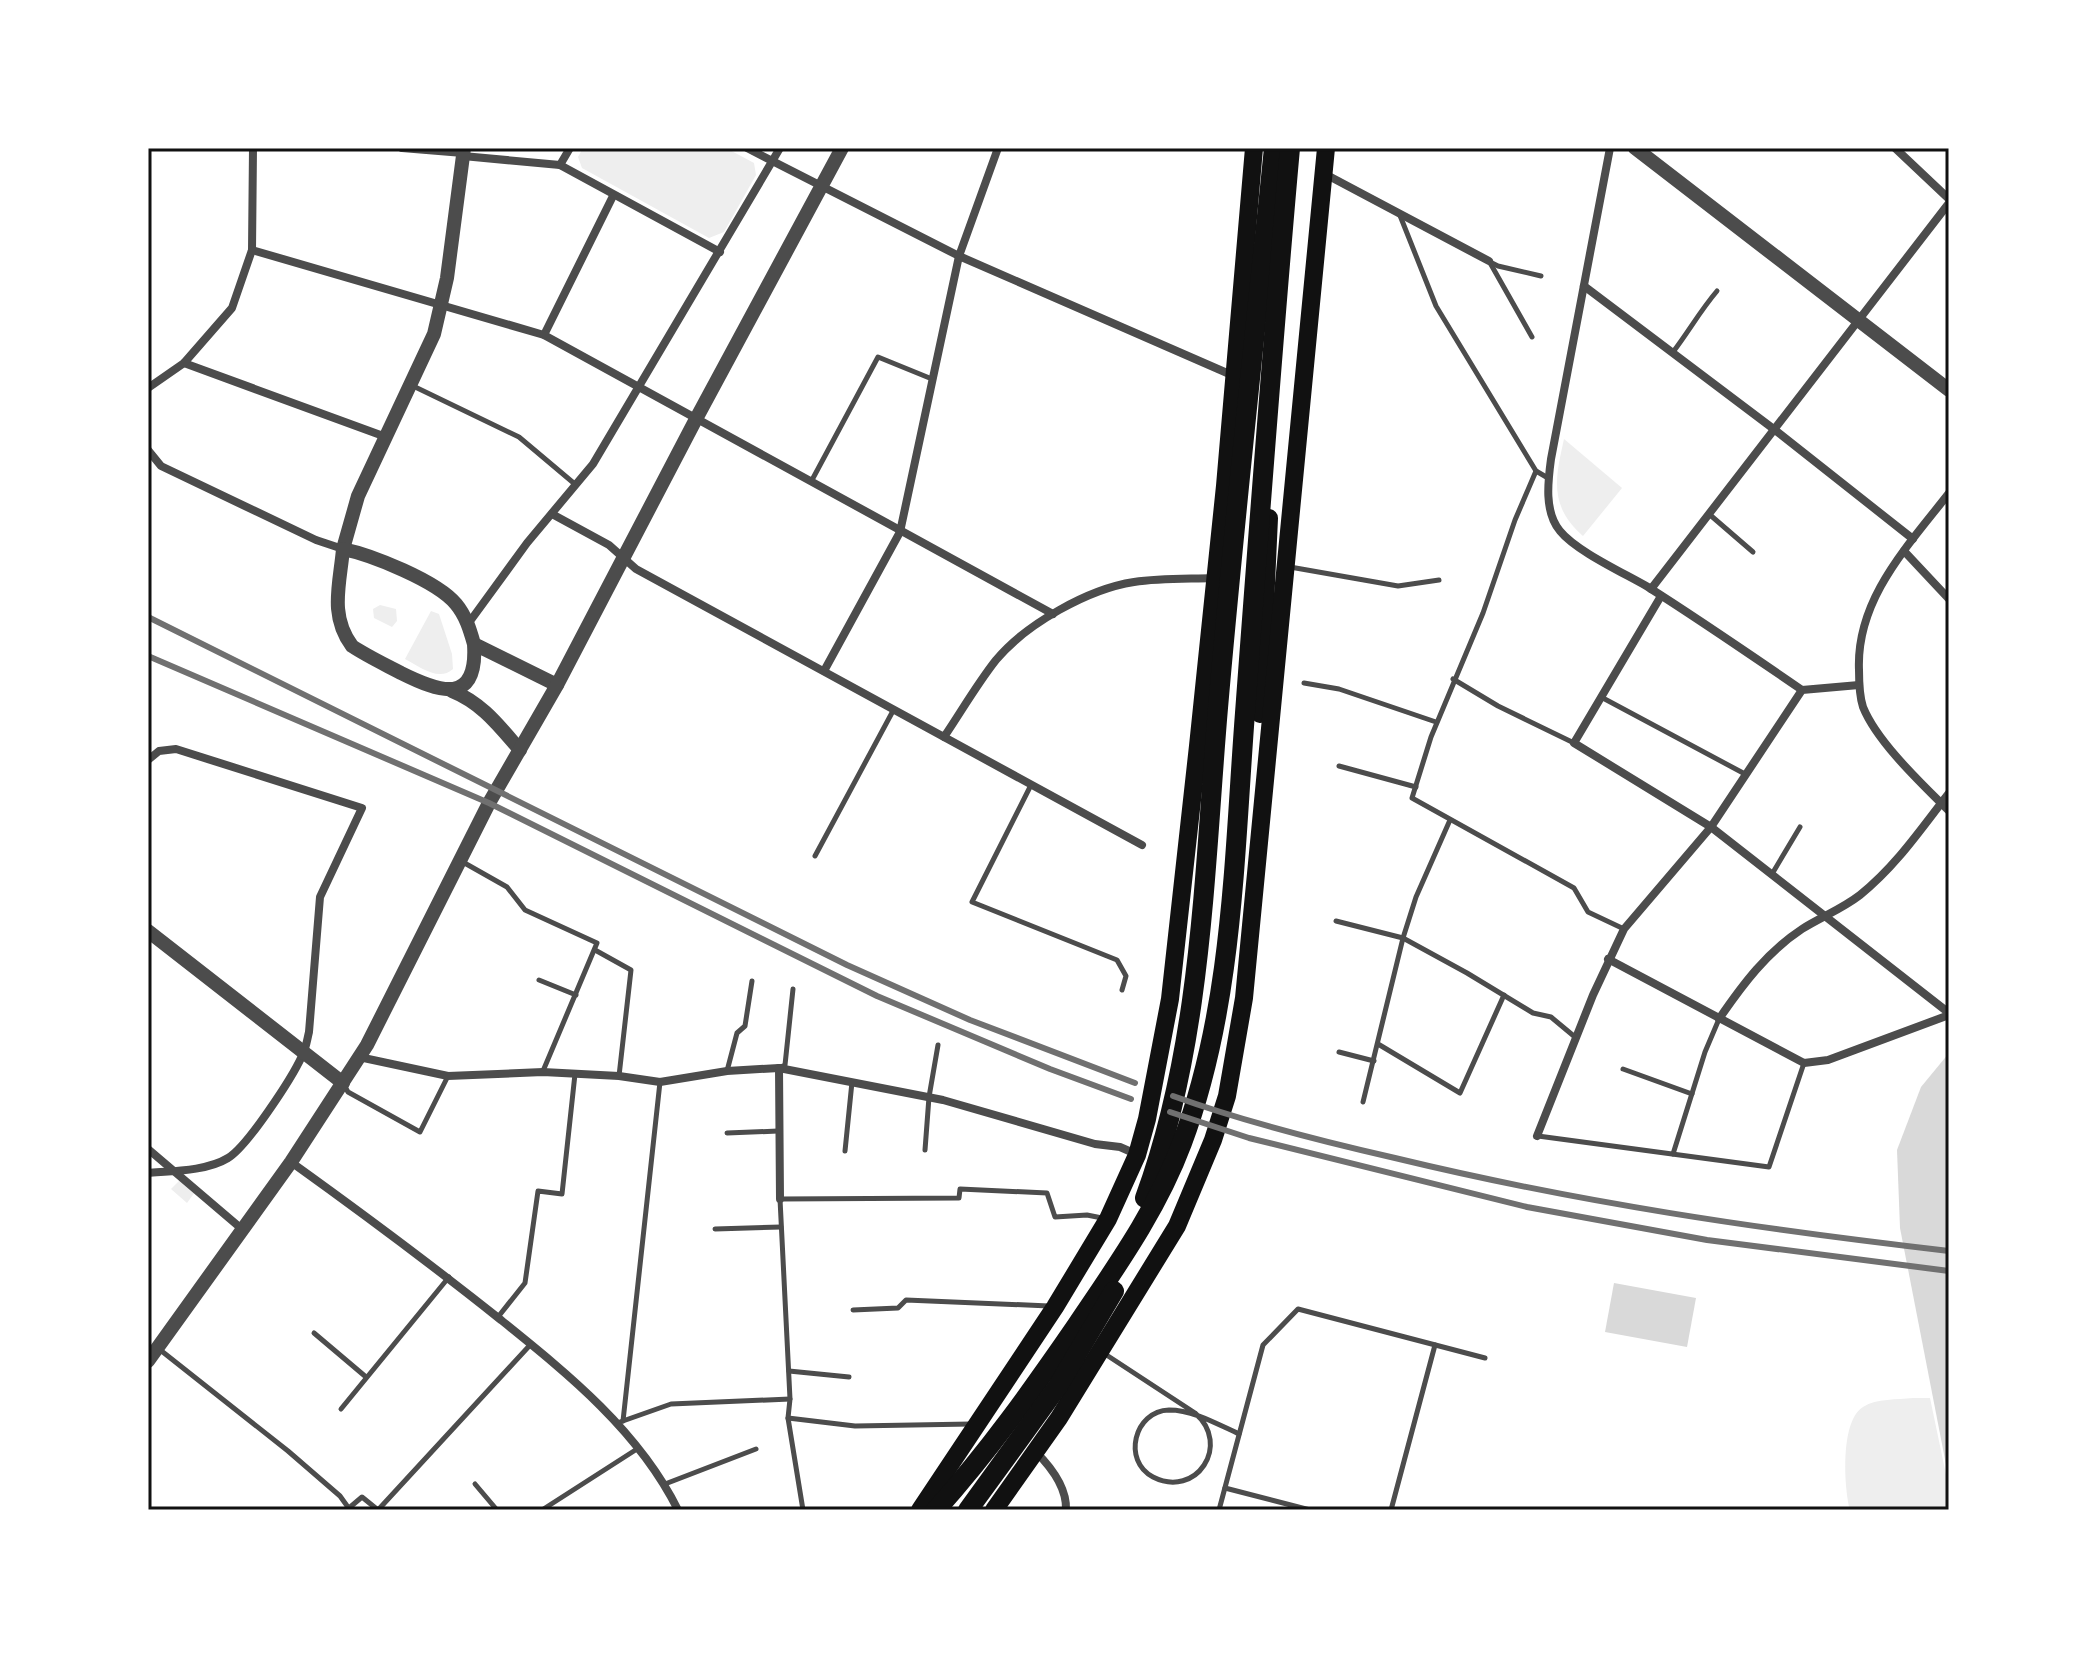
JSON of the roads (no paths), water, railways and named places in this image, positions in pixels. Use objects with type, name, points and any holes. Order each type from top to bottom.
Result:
[{"type":"highway","points":[[920,1510],[1055,1307],[1108,1219],[1137,1155],[1147,1119],[1158,1070],[1175,952],[1254,148]]},
{"type":"highway","points":[[952,1510],[1050,1377],[1083,1326],[1122,1255],[1148,1190],[1171,1106],[1192,1000],[1226,613],[1276,148]]},
{"type":"highway","points":[[968,1510],[1058,1386],[1110,1297],[1133,1251],[1156,1192],[1179,1109],[1197,1004],[1229,623],[1276,148]]},
{"type":"highway","points":[[936,1510],[1009,1422],[1130,1247],[1180,1147],[1199,1093],[1223,973],[1234,867],[1290,148]]},
{"type":"highway","points":[[1256,871],[1269,518],[1301,148]]},
{"type":"highway","points":[[994,1510],[1100,1351],[1177,1226],[1213,1140],[1227,1096],[1244,998],[1326,148]]},
{"type":"street","points":[[148,388],[184,363],[232,308],[252,250],[253,148]]},
{"type":"street","points":[[402,148],[463,152],[560,165],[720,252]]},
{"type":"street","points":[[560,165],[570,148]]},
{"type":"street","points":[[747,148],[959,256],[1234,376]]},
{"type":"street","points":[[468,624],[527,543],[593,464],[780,148]]},
{"type":"street","points":[[148,1361],[291,1162],[359,1057],[842,148]]},
{"type":"street","points":[[824,671],[900,532],[959,256],[998,148]]},
{"type":"street","points":[[1610,148],[1548,478],[1549,500],[1558,529],[1570,541],[1651,589],[1802,690],[1859,685]]},
{"type":"street","points":[[1635,148],[1949,390]]},
{"type":"street","points":[[1651,589],[1949,201],[1895,148]]},
{"type":"street","points":[[463,152],[442,304],[434,334],[358,496],[343,549],[337,611],[343,634],[352,646],[428,686],[468,697],[486,710],[520,750]]},
{"type":"street","points":[[1324,173],[1489,261]]},
{"type":"street","points":[[544,335],[613,196]]},
{"type":"street","points":[[252,250],[544,335],[1053,614]]},
{"type":"street","points":[[1584,286],[1913,539]]},
{"type":"street","points":[[184,363],[386,437]]},
{"type":"street","points":[[148,450],[161,466],[316,540],[364,553],[437,588],[455,603],[468,624],[474,644],[475,661],[470,678],[452,691]]},
{"type":"street","points":[[1949,493],[1904,551],[1870,603],[1858,656],[1863,708],[1896,756],[1949,811]]},
{"type":"street","points":[[552,514],[609,545],[636,569],[1142,845]]},
{"type":"street","points":[[1904,551],[1949,599]]},
{"type":"street","points":[[944,737],[997,659],[1024,634],[1053,614],[1092,595],[1133,582],[1214,578],[1286,566]]},
{"type":"street","points":[[1661,596],[1574,743],[1711,827],[1949,1014]]},
{"type":"street","points":[[474,644],[557,685]]},
{"type":"street","points":[[1537,1136],[1575,1037],[1624,929],[1711,827],[1802,690]]},
{"type":"street","points":[[148,760],[159,751],[176,749],[362,808],[320,897],[312,1011],[304,1052],[262,1118],[229,1158],[211,1165],[148,1173]]},
{"type":"street","points":[[1719,1019],[1748,977],[1779,947],[1803,928],[1828,917],[1858,897],[1882,877],[1949,793]]},
{"type":"street","points":[[148,931],[343,1083]]},
{"type":"street","points":[[1608,959],[1804,1063],[1828,1060],[1949,1014]]},
{"type":"street","points":[[359,1057],[448,1076],[543,1072],[619,1076],[660,1082],[727,1071],[779,1068],[929,1097],[1095,1144],[1120,1147],[1137,1155]]},
{"type":"street","points":[[779,1068],[780,1199]]},
{"type":"street","points":[[148,1149],[243,1230]]},
{"type":"street","points":[[291,1162],[449,1277],[569,1375],[619,1422],[665,1484],[678,1510]]},
{"type":"street","points":[[1035,1451],[1052,1468],[1066,1501],[1066,1510]]},
{"type":"lane","points":[[1399,213],[1436,306],[1536,471],[1548,478]]},
{"type":"lane","points":[[1489,261],[1541,276]]},
{"type":"lane","points":[[1489,261],[1532,337]]},
{"type":"lane","points":[[1673,352],[1717,291]]},
{"type":"lane","points":[[812,480],[878,357],[932,379]]},
{"type":"lane","points":[[411,385],[519,437],[576,485]]},
{"type":"lane","points":[[1536,471],[1483,613],[1436,722],[1412,798],[1574,888],[1588,912],[1624,929]]},
{"type":"lane","points":[[1709,514],[1753,552]]},
{"type":"lane","points":[[1286,566],[1398,586],[1439,580]]},
{"type":"lane","points":[[1453,679],[1498,706],[1574,743]]},
{"type":"lane","points":[[1304,683],[1339,689],[1436,722]]},
{"type":"lane","points":[[1601,697],[1746,775]]},
{"type":"lane","points":[[815,856],[894,708]]},
{"type":"lane","points":[[1339,766],[1416,787]]},
{"type":"lane","points":[[1031,785],[972,902],[1117,960],[1126,976],[1122,990]]},
{"type":"lane","points":[[1363,1102],[1403,938],[1416,897],[1450,820]]},
{"type":"lane","points":[[1772,874],[1800,827]]},
{"type":"lane","points":[[461,861],[507,887],[525,910],[597,943],[543,1072]]},
{"type":"lane","points":[[1336,921],[1403,938],[1533,1013],[1551,1017],[1575,1037]]},
{"type":"lane","points":[[595,950],[631,970],[619,1076]]},
{"type":"lane","points":[[539,980],[576,995]]},
{"type":"lane","points":[[727,1071],[737,1033],[745,1026],[752,981]]},
{"type":"lane","points":[[779,1068],[785,1065],[793,989]]},
{"type":"lane","points":[[1378,1044],[1460,1093],[1504,995]]},
{"type":"lane","points":[[1673,1154],[1705,1052],[1719,1019]]},
{"type":"lane","points":[[925,1150],[929,1097],[938,1045]]},
{"type":"lane","points":[[1339,1052],[1374,1061]]},
{"type":"lane","points":[[1537,1136],[1769,1167],[1804,1063]]},
{"type":"lane","points":[[1623,1069],[1692,1094]]},
{"type":"lane","points":[[498,1317],[525,1283],[538,1191],[562,1194],[575,1074]]},
{"type":"lane","points":[[343,1083],[348,1092],[420,1132],[448,1076]]},
{"type":"lane","points":[[845,1151],[852,1081]]},
{"type":"lane","points":[[660,1082],[619,1422],[671,1404],[790,1399]]},
{"type":"lane","points":[[727,1133],[778,1131]]},
{"type":"lane","points":[[803,1510],[788,1418],[789,1371],[780,1199],[959,1198],[960,1189],[1047,1193],[1055,1217],[1087,1215],[1108,1219]]},
{"type":"lane","points":[[715,1229],[781,1227]]},
{"type":"lane","points":[[341,1409],[449,1277]]},
{"type":"lane","points":[[853,1310],[898,1308],[906,1300],[1055,1307]]},
{"type":"lane","points":[[1219,1510],[1263,1345],[1298,1309],[1485,1358]]},
{"type":"lane","points":[[314,1333],[366,1377]]},
{"type":"lane","points":[[159,1349],[288,1451],[340,1496],[350,1509],[362,1497],[378,1510],[531,1344]]},
{"type":"lane","points":[[1391,1510],[1435,1345]]},
{"type":"lane","points":[[1100,1351],[1195,1413],[1206,1422],[1211,1437],[1205,1465],[1194,1476],[1181,1481],[1152,1477],[1141,1468],[1135,1454],[1135,1436],[1142,1423],[1154,1413],[1167,1410],[1192,1414],[1203,1418],[1214,1422],[1239,1434]]},
{"type":"lane","points":[[789,1371],[849,1377]]},
{"type":"lane","points":[[788,1418],[855,1426],[977,1424]]},
{"type":"lane","points":[[542,1510],[637,1449]]},
{"type":"lane","points":[[665,1484],[756,1449]]},
{"type":"lane","points":[[475,1484],[497,1510]]},
{"type":"lane","points":[[1225,1488],[1310,1510]]},
{"type":"railway","points":[[148,617],[847,965],[970,1020],[1135,1083]]},
{"type":"railway","points":[[148,656],[489,803],[877,996],[1050,1069],[1131,1099]]},
{"type":"railway","points":[[1173,1096],[1311,1138],[1533,1188],[1739,1224],[1949,1251]]},
{"type":"railway","points":[[1170,1112],[1249,1138],[1527,1207],[1707,1240],[1949,1271]]}]
